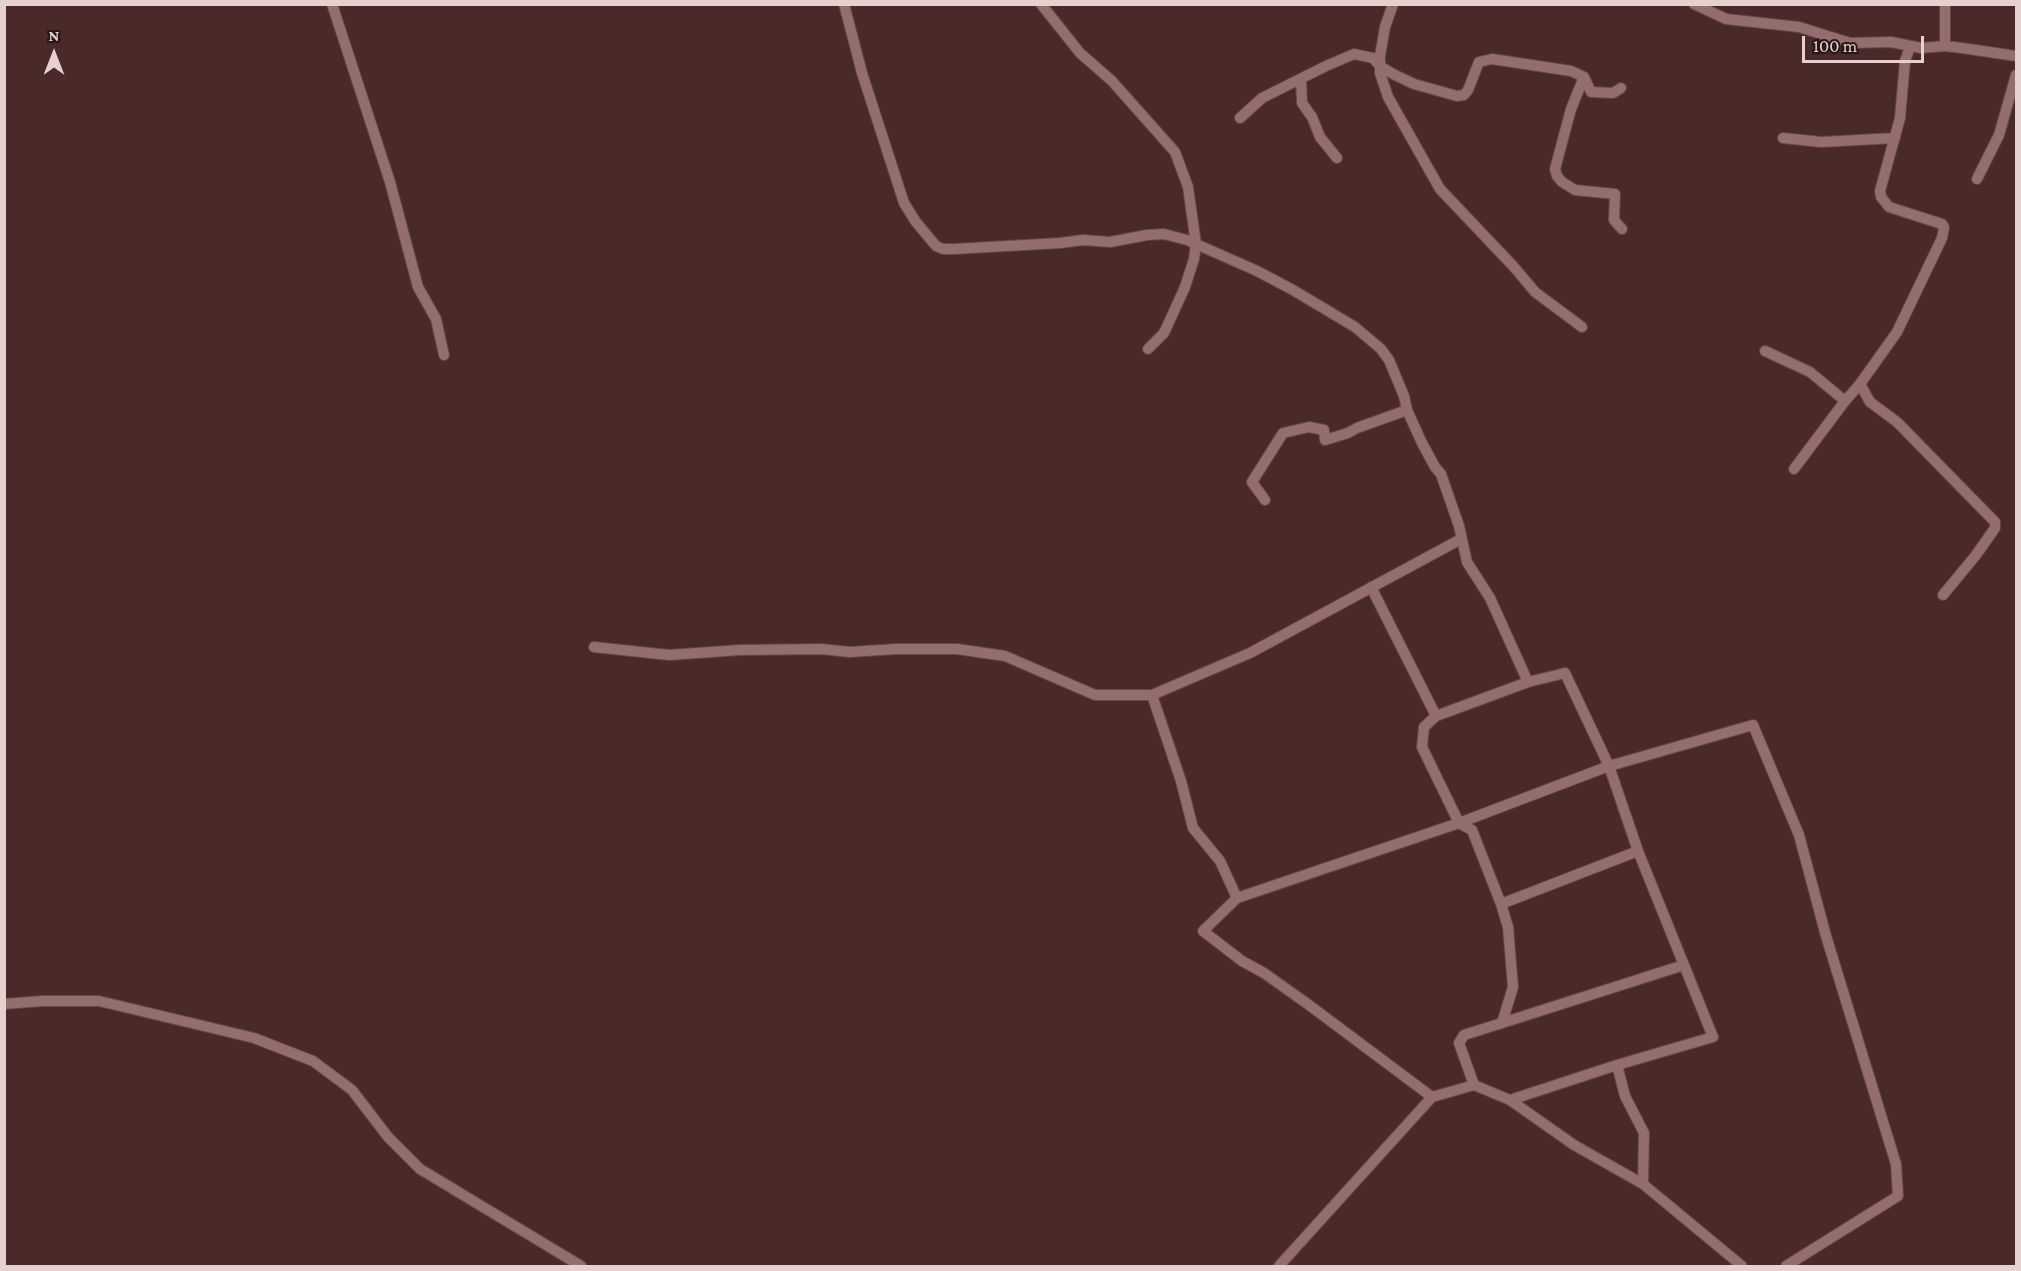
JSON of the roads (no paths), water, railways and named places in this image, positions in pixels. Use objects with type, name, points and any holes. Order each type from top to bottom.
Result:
[{"type":"street","points":[[332,4],[390,182],[418,287],[436,319],[444,355]]},
{"type":"street","points":[[844,4],[862,73],[904,203],[936,246],[943,249],[954,249],[1083,240],[1110,242],[1164,234],[1196,244],[1293,290],[1367,336],[1381,349],[1389,360],[1404,396],[1407,410],[1426,451],[1441,474],[1467,562],[1490,598],[1528,682]]},
{"type":"street","points":[[1041,4],[1080,53],[1112,81],[1175,152],[1188,187],[1196,244],[1190,274],[1164,333],[1148,349]]},
{"type":"street","points":[[1394,4],[1385,27],[1380,73],[1388,97],[1440,189],[1535,292],[1582,327]]},
{"type":"street","points":[[1694,4],[1735,21],[1799,27],[1850,43],[1891,42],[1910,46],[1945,46],[2016,56]]},
{"type":"street","points":[[1945,4],[1945,46]]},
{"type":"street","points":[[1794,469],[1897,332],[1944,231],[1942,224],[1889,207],[1884,203],[1880,191],[1900,118],[1905,61],[1910,46]]},
{"type":"street","points":[[1240,118],[1262,98],[1354,54],[1373,57],[1380,66],[1414,84],[1457,96],[1464,95],[1468,90],[1479,62],[1492,59],[1571,71],[1584,77],[1591,92],[1613,93],[1621,88]]},
{"type":"street","points":[[1977,179],[1999,135],[2016,75]]},
{"type":"street","points":[[1584,77],[1571,109],[1555,169],[1562,182],[1575,190],[1615,194],[1614,220],[1622,229]]},
{"type":"street","points":[[1301,80],[1302,103],[1312,117],[1320,137],[1337,158]]},
{"type":"street","points":[[1783,138],[1821,142],[1895,138]]},
{"type":"street","points":[[1765,351],[1810,372],[1845,400]]},
{"type":"street","points":[[1860,384],[1870,402],[1896,422],[1995,522],[1995,528],[1943,596]]},
{"type":"street","points":[[1265,500],[1251,482],[1283,433],[1309,427],[1324,430],[1325,440],[1407,410]]},
{"type":"street","points":[[594,646],[669,654],[740,650],[821,649],[850,652],[957,649],[1005,656],[1095,695],[1152,695],[1250,653],[1461,539]]},
{"type":"street","points":[[1371,587],[1436,716]]},
{"type":"street","points":[[1502,1023],[1513,987],[1508,927],[1472,830],[1459,823],[1422,747],[1424,728],[1436,716],[1528,682],[1565,673],[1609,766],[1638,851],[1713,1037],[1510,1100]]},
{"type":"street","points":[[1152,695],[1181,781],[1192,828],[1220,861],[1237,898]]},
{"type":"street","points":[[1432,1097],[1309,1005],[1264,973],[1242,962],[1203,931],[1237,898],[1459,823],[1609,766],[1753,725],[1799,835],[1826,936],[1896,1164],[1898,1196],[1786,1266]]},
{"type":"street","points":[[1501,904],[1638,851]]},
{"type":"street","points":[[1474,1085],[1459,1043],[1464,1035],[1684,965]]},
{"type":"street","points":[[4,1004],[99,1001],[254,1038],[314,1061],[352,1090],[388,1137],[420,1169],[581,1266]]},
{"type":"street","points":[[1617,1065],[1625,1096],[1644,1133],[1643,1184]]},
{"type":"street","points":[[1279,1266],[1432,1097],[1474,1085],[1510,1100],[1574,1145],[1643,1184],[1742,1266]]}]
